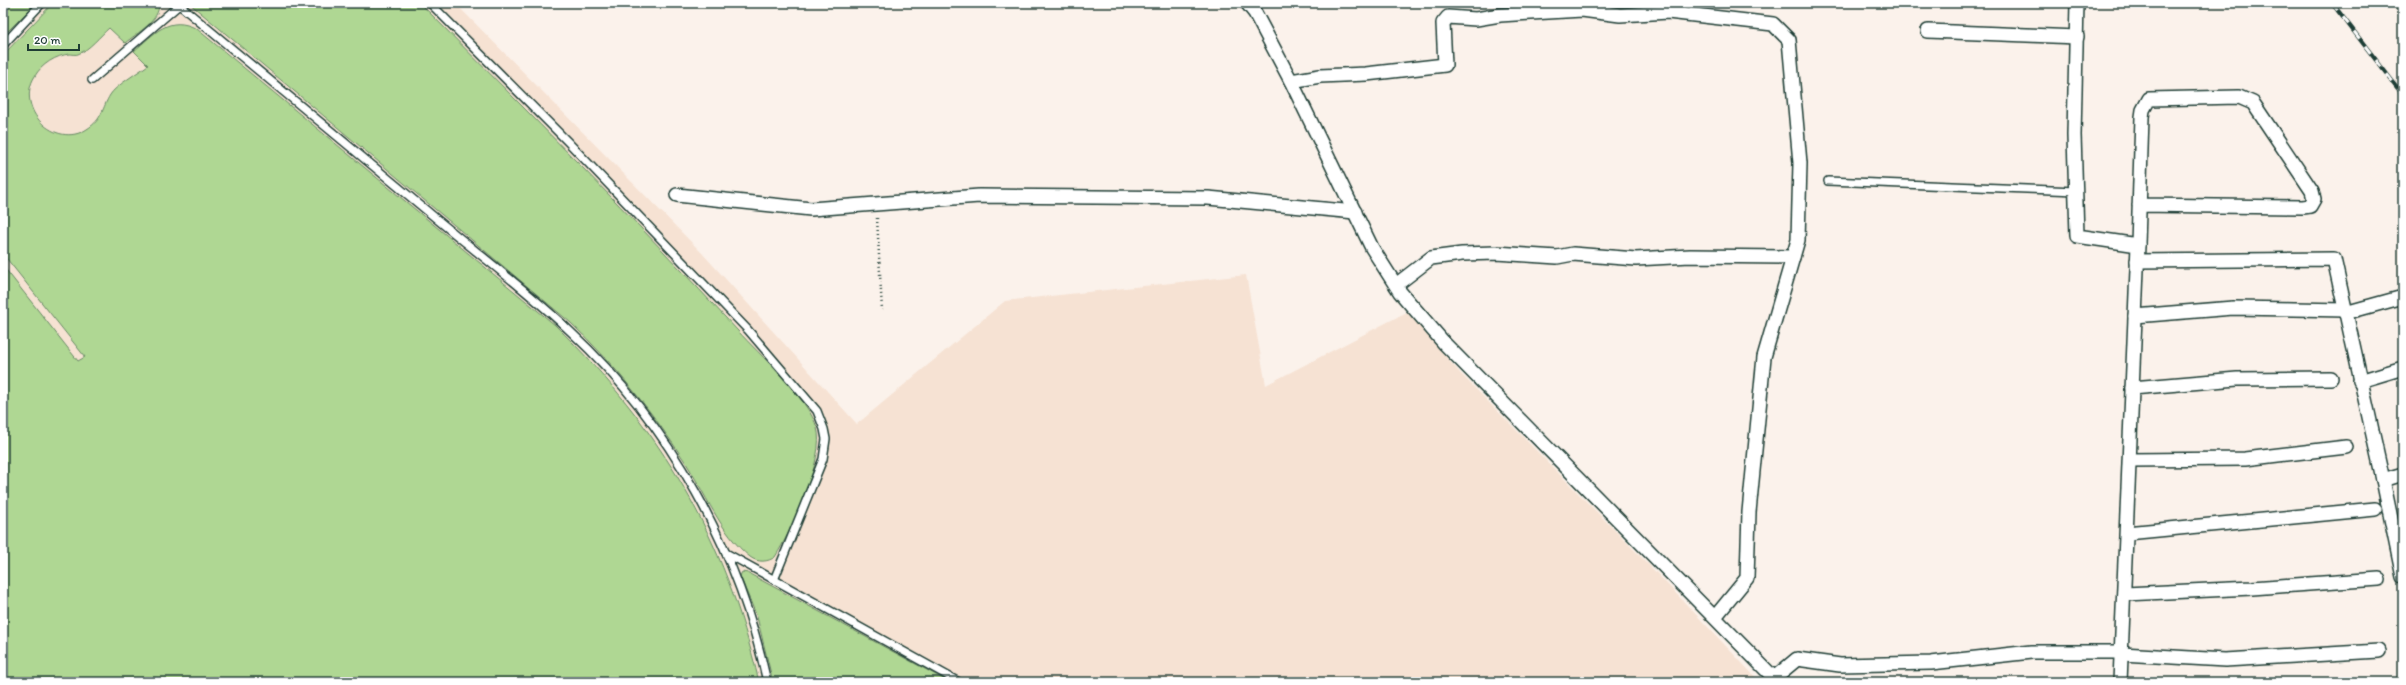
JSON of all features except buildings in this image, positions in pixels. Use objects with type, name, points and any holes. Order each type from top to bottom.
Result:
[{"type":"street","points":[[1247,3],[1256,13],[1291,81],[1372,248],[1396,285],[1445,344],[1776,680],[1797,659],[1840,665],[1931,663],[2031,652],[2122,653],[2225,660],[2379,651]]},
{"type":"street","points":[[2077,3],[2074,135],[2077,236],[2138,245]]},
{"type":"street","points":[[1291,81],[1320,76],[1366,74],[1445,65],[1443,23],[1448,18],[1476,19],[1500,15],[1582,10],[1620,15],[1668,12],[1773,24],[1789,40],[1800,163],[1799,232],[1793,258],[1764,357],[1749,512],[1747,578],[1714,617]]},
{"type":"street","points":[[1928,31],[2077,37]]},
{"type":"street","points":[[2120,682],[2125,594],[2142,110],[2149,99],[2240,97],[2247,99],[2253,103],[2312,190],[2314,199],[2310,206],[2139,205]]},
{"type":"street","points":[[677,195],[811,209],[979,196],[1208,198],[1355,212]]},
{"type":"street","points":[[1396,285],[1431,258],[1462,254],[1496,253],[1557,257],[1573,254],[1636,258],[1690,256],[1793,258]]},
{"type":"street","points":[[2137,260],[2334,259],[2383,480],[2399,529],[2403,577]]},
{"type":"street","points":[[2135,316],[2233,308],[2345,311],[2403,297]]},
{"type":"street","points":[[2360,381],[2403,368]]},
{"type":"street","points":[[2132,388],[2237,379],[2331,378]]},
{"type":"street","points":[[2130,460],[2245,459],[2346,447]]},
{"type":"street","points":[[2383,480],[2403,474]]},
{"type":"street","points":[[2127,532],[2376,509]]},
{"type":"street","points":[[2125,594],[2252,588],[2380,579]]},
{"type":"lane","points":[[3,45],[42,3]]},
{"type":"lane","points":[[430,3],[685,263],[748,330],[817,411],[824,430],[823,459],[774,580]]},
{"type":"lane","points":[[92,80],[178,4],[572,333],[621,384],[660,435],[701,501],[726,553],[753,627],[767,682]]},
{"type":"lane","points":[[1828,181],[2076,191]]},
{"type":"lane","points":[[726,553],[959,682]]},
{"type":"path","points":[[877,204],[882,310]]},
{"type":"shaded area","points":[[3,3],[455,3],[702,253],[857,424],[1005,301],[1246,275],[1266,385],[1407,312],[1460,373],[1650,566],[1760,682],[3,682]]},
{"type":"green space","points":[[3,3],[36,3],[3,36]]},
{"type":"green space","points":[[53,3],[159,3],[156,15],[152,21],[125,43],[109,28],[82,52],[59,56],[41,68],[35,76],[30,89],[30,101],[34,113],[42,123],[51,130],[63,134],[75,134],[87,129],[102,113],[107,100],[113,91],[148,65],[134,51],[162,28],[178,24],[187,25],[197,29],[555,325],[593,364],[627,404],[657,445],[684,488],[707,532],[728,580],[745,629],[759,682],[3,682],[3,266],[78,361],[85,357],[3,254],[3,55]]},
{"type":"green space","points":[[189,3],[420,3],[660,248],[782,377],[812,416],[817,428],[818,441],[812,475],[798,513],[775,557],[766,561],[756,560],[750,557],[739,547],[721,524],[692,472],[645,405],[617,371],[571,323]]},
{"type":"green space","points":[[742,572],[748,573],[949,682],[773,682],[757,617],[740,576]]},
{"type":"railway","points":[[2332,3],[2403,95]]}]
